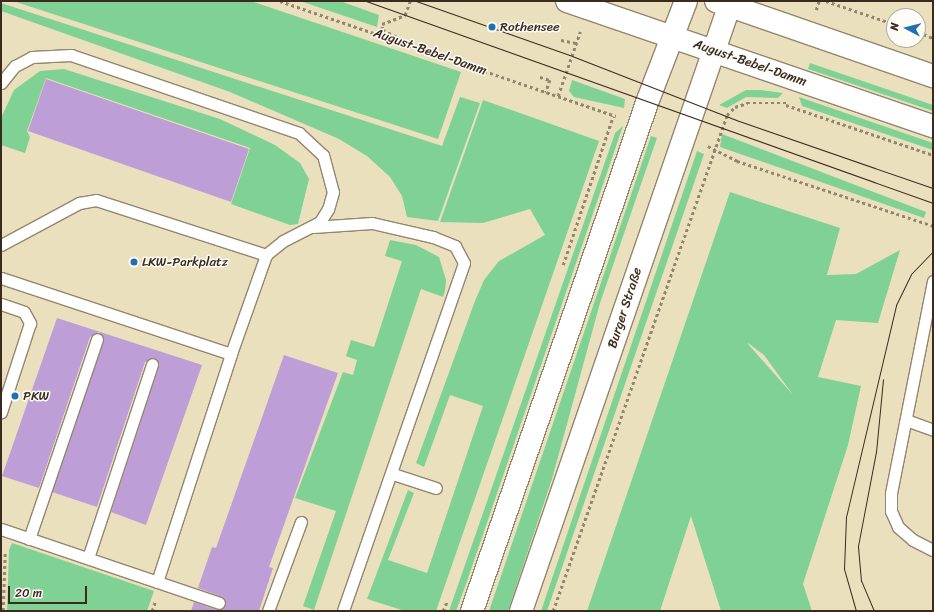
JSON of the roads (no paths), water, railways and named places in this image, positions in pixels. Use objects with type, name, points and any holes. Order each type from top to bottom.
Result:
[{"type":"street","name":"August-Bebel-Damm","points":[[567,1],[933,126]]},
{"type":"street","points":[[472,611],[672,36],[686,1]]},
{"type":"street","points":[[725,2],[933,76]]},
{"type":"street","name":"Burger Straße","points":[[521,611],[712,50],[725,2]]},
{"type":"lane","points":[[1,83],[26,59],[64,54],[299,133],[323,155],[333,186],[326,215],[312,227],[273,247],[266,255],[231,354],[157,582]]},
{"type":"lane","points":[[1,245],[79,203],[96,200],[266,255]]},
{"type":"lane","points":[[312,227],[380,225],[453,244],[463,257],[460,281],[393,474],[343,611]]},
{"type":"lane","points":[[1,278],[231,354]]},
{"type":"lane","points":[[933,281],[891,494],[891,511],[903,531],[933,550]]},
{"type":"lane","points":[[1,304],[24,312],[30,323],[1,412]]},
{"type":"lane","points":[[29,538],[97,339]]},
{"type":"lane","points":[[88,558],[152,364]]},
{"type":"lane","points":[[906,420],[933,430]]},
{"type":"lane","points":[[393,474],[436,488]]},
{"type":"lane","points":[[268,611],[301,522]]},
{"type":"lane","points":[[3,530],[219,603]]},
{"type":"tram line","points":[[366,1],[933,203]]},
{"type":"tram line","points":[[416,1],[572,56],[739,121],[933,188]]},
{"type":"tram line","points":[[856,611],[844,569],[846,517],[896,305],[911,274],[933,251]]},
{"type":"tram line","points":[[874,611],[861,581],[858,546],[876,452],[883,379]]},
{"type":"place","name":"Rothensee","points":[[492,27]]},
{"type":"place","name":"LKW-Parkplatz","points":[[134,262]]},
{"type":"place","name":"PKW","points":[[15,396]]}]
